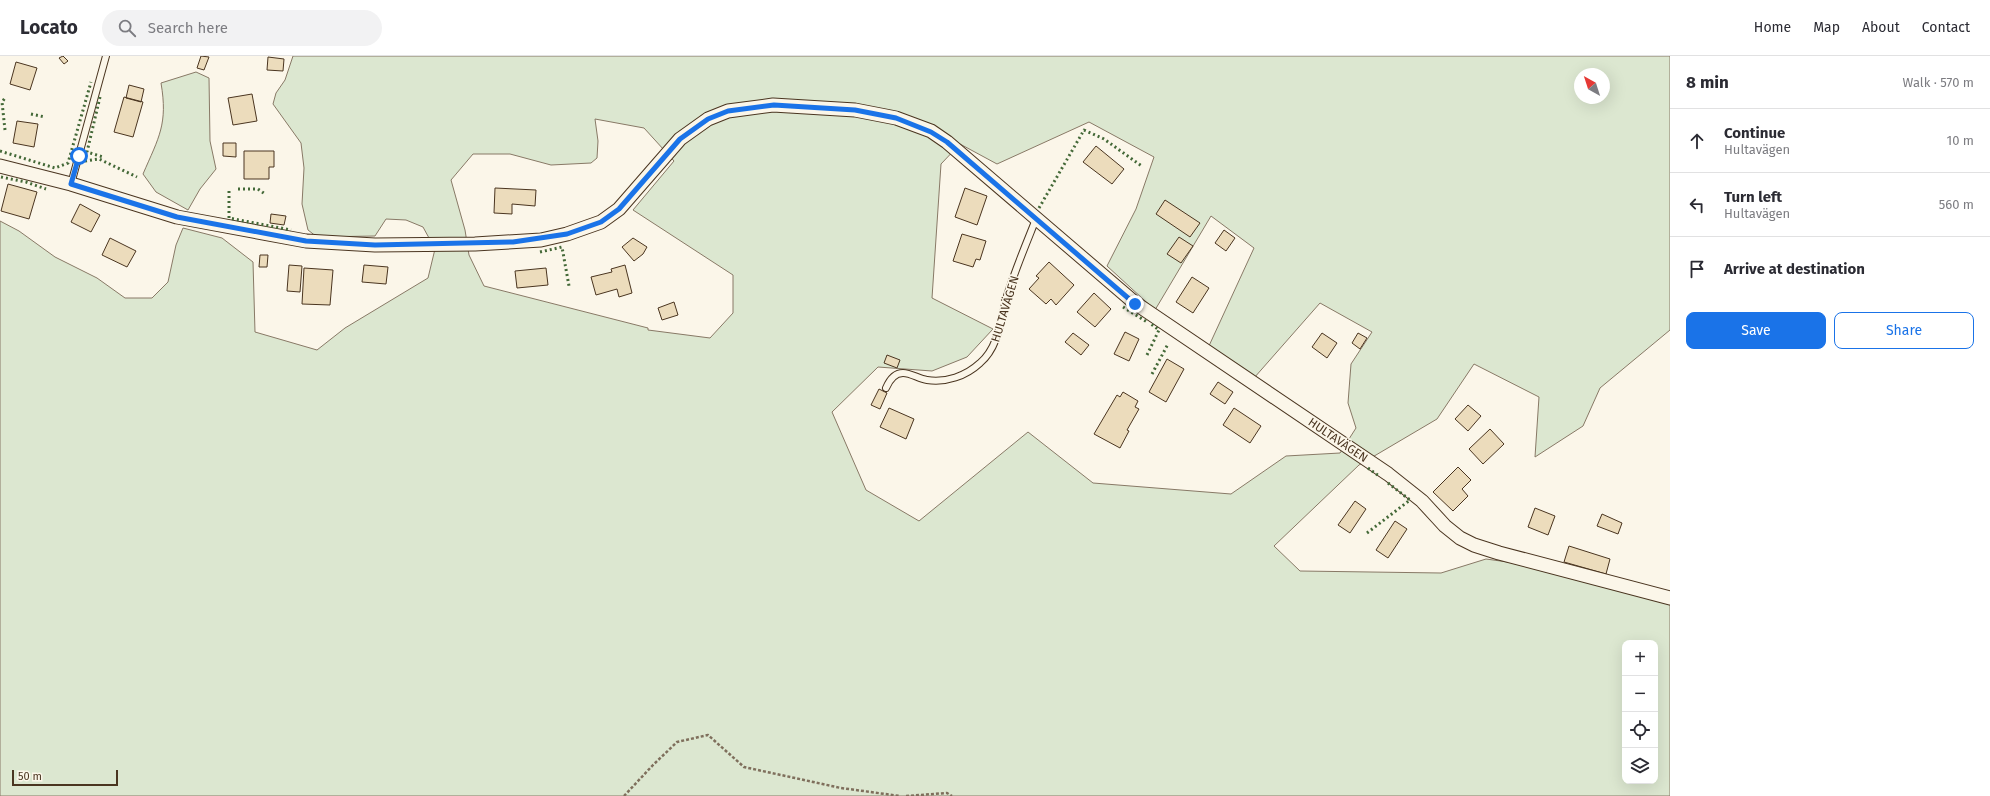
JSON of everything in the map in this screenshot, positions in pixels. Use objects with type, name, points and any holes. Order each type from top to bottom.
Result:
[{"type":"street","name":"HULTAVÄGEN","points":[[0,166],[71,184],[177,217],[306,241],[375,245],[475,244],[541,240],[601,222],[611,216],[675,143],[708,119],[728,111],[774,105],[848,109],[896,118],[931,132],[947,142],[1036,218],[1096,272],[1135,304],[1388,474],[1422,501],[1445,526],[1460,538],[1474,545],[1500,553],[1670,598]]},
{"type":"lane","points":[[71,184],[106,56]]},
{"type":"lane","name":"HULTAVÄGEN","points":[[886,388],[890,379],[903,373],[927,380],[948,380],[965,374],[982,362],[993,346],[1007,297],[1036,218]]},
{"type":"path","points":[[624,796],[677,742],[708,735],[744,767],[841,788],[900,796]]},
{"type":"path","points":[[906,796],[947,793],[952,796]]},
{"type":"green space","points":[[293,56],[1670,56],[1670,330],[1600,388],[1583,426],[1535,457],[1539,397],[1474,364],[1437,419],[1359,465],[1274,546],[1300,571],[1441,573],[1486,559],[1515,563],[1670,604],[1670,796],[0,796],[0,221],[19,231],[55,257],[97,278],[125,298],[152,298],[168,282],[176,245],[183,228],[222,238],[253,262],[255,332],[317,350],[345,328],[428,278],[435,249],[423,227],[406,220],[386,219],[375,236],[317,237],[308,230],[302,204],[304,168],[301,143],[273,104],[276,93],[285,80]],"holes":[[[595,119],[644,128],[674,161],[633,210],[733,275],[733,313],[710,338],[648,330],[648,328],[484,286],[469,255],[465,230],[451,180],[473,154],[510,154],[551,165],[591,163],[597,158],[598,141]],[[1089,122],[1154,157],[1136,209],[1107,266],[1155,310],[1211,216],[1254,248],[1208,348],[1254,378],[1320,303],[1372,332],[1351,364],[1348,403],[1356,428],[1340,453],[1286,456],[1231,494],[1093,483],[1028,432],[919,521],[866,490],[832,412],[878,367],[932,371],[967,357],[993,329],[932,298],[941,164],[960,144],[997,164]]]},
{"type":"green space","points":[[196,72],[209,78],[210,141],[216,169],[200,189],[188,210],[156,192],[143,174],[158,140],[163,120],[163,97],[161,83]]},
{"type":"building","points":[[63,56],[68,61],[64,64],[59,58]]},
{"type":"building","points":[[201,56],[209,57],[204,70],[197,68]]},
{"type":"building","points":[[268,57],[284,59],[283,71],[267,70]]},
{"type":"building","points":[[16,62],[37,68],[30,90],[10,84]]},
{"type":"building","points":[[129,85],[144,89],[141,102],[126,98]]},
{"type":"building","points":[[252,94],[257,121],[233,125],[228,98]]},
{"type":"building","points":[[124,97],[143,102],[133,137],[114,132]]},
{"type":"building","points":[[17,121],[38,124],[34,147],[13,143]]},
{"type":"building","points":[[223,143],[236,143],[236,157],[223,156]]},
{"type":"building","points":[[1096,146],[1124,169],[1112,184],[1083,162]]},
{"type":"building","points":[[244,151],[274,151],[274,167],[269,167],[269,179],[244,179]]},
{"type":"building","points":[[8,184],[37,192],[29,219],[1,211]]},
{"type":"building","points":[[495,188],[536,190],[535,206],[512,204],[512,214],[494,213]]},
{"type":"building","points":[[965,188],[987,196],[977,225],[955,217]]},
{"type":"building","points":[[1165,200],[1200,223],[1190,237],[1156,214]]},
{"type":"building","points":[[80,204],[100,215],[91,232],[71,222]]},
{"type":"building","points":[[271,214],[286,216],[284,225],[270,223]]},
{"type":"building","points":[[1224,230],[1235,238],[1226,251],[1215,243]]},
{"type":"building","points":[[962,234],[986,241],[980,260],[976,259],[973,267],[953,261]]},
{"type":"building","points":[[1179,237],[1193,246],[1181,263],[1167,254]]},
{"type":"building","points":[[110,238],[136,251],[127,267],[102,255]]},
{"type":"building","points":[[633,238],[647,247],[643,254],[634,261],[622,247]]},
{"type":"building","points":[[260,255],[268,255],[267,267],[259,267]]},
{"type":"building","points":[[1049,262],[1074,285],[1056,305],[1051,299],[1046,304],[1029,289],[1039,278],[1036,276]]},
{"type":"building","points":[[289,265],[302,266],[300,292],[287,291]]},
{"type":"building","points":[[364,265],[388,267],[386,284],[362,282]]},
{"type":"building","points":[[625,265],[632,293],[619,297],[617,289],[596,295],[591,277],[612,272],[611,269]]},
{"type":"building","points":[[304,268],[333,270],[330,305],[302,304]]},
{"type":"building","points":[[546,268],[548,285],[517,288],[515,271]]},
{"type":"building","points":[[1192,277],[1209,288],[1193,313],[1176,302]]},
{"type":"building","points":[[1094,293],[1111,309],[1095,327],[1077,312]]},
{"type":"building","points":[[674,302],[678,315],[662,320],[658,308]]},
{"type":"building","points":[[1125,332],[1139,339],[1129,361],[1114,354]]},
{"type":"building","points":[[1073,333],[1089,345],[1081,355],[1065,342]]},
{"type":"building","points":[[1322,333],[1337,343],[1327,358],[1312,347]]},
{"type":"building","points":[[1358,333],[1367,338],[1360,349],[1352,343]]},
{"type":"building","points":[[887,355],[900,360],[897,368],[884,363]]},
{"type":"building","points":[[1167,359],[1184,369],[1166,402],[1149,392]]},
{"type":"building","points":[[1218,382],[1233,392],[1225,404],[1210,394]]},
{"type":"building","points":[[879,389],[887,393],[880,409],[871,405]]},
{"type":"building","points":[[1123,392],[1138,401],[1135,407],[1139,409],[1127,430],[1129,431],[1120,448],[1094,434],[1117,395],[1120,397]]},
{"type":"building","points":[[1468,405],[1481,416],[1468,431],[1455,419]]},
{"type":"building","points":[[889,408],[914,419],[906,439],[880,427]]},
{"type":"building","points":[[1234,408],[1261,426],[1250,443],[1223,425]]},
{"type":"building","points":[[1490,429],[1504,444],[1483,464],[1469,449]]},
{"type":"building","points":[[1458,467],[1471,480],[1462,489],[1468,496],[1453,511],[1433,492]]},
{"type":"building","points":[[1355,501],[1366,509],[1350,533],[1338,525]]},
{"type":"building","points":[[1535,508],[1555,516],[1548,535],[1528,527]]},
{"type":"building","points":[[1602,514],[1622,523],[1618,534],[1597,526]]},
{"type":"building","points":[[1395,521],[1407,529],[1388,558],[1376,550]]},
{"type":"building","points":[[1569,546],[1610,559],[1606,574],[1564,562]]},
{"type":"hedge","points":[[0,151],[55,168],[68,163],[91,82]]},
{"type":"hedge","points":[[100,97],[87,152],[103,157]]},
{"type":"hedge","points":[[5,98],[2,102],[5,130]]},
{"type":"hedge","points":[[31,114],[45,117]]},
{"type":"hedge","points":[[1039,208],[1084,130],[1104,139],[1143,167]]},
{"type":"hedge","points":[[85,161],[99,159],[137,177]]},
{"type":"hedge","points":[[1,177],[26,182],[46,189]]},
{"type":"hedge","points":[[238,189],[258,189],[265,194]]},
{"type":"hedge","points":[[229,191],[229,218],[291,230]]},
{"type":"hedge","points":[[540,252],[562,247],[569,286]]},
{"type":"hedge","points":[[1123,307],[1147,322]]},
{"type":"hedge","points":[[1147,355],[1159,330],[1151,324]]},
{"type":"hedge","points":[[1152,374],[1168,344]]},
{"type":"hedge","points":[[1368,468],[1379,476]]},
{"type":"hedge","points":[[1367,533],[1410,500],[1388,483]]},
{"type":"route","points":[[79,156],[71,184],[177,217],[306,241],[341,244],[475,244],[513,242],[541,240],[567,234],[601,222],[611,216],[619,209],[667,152],[680,139],[696,126],[708,119],[728,111],[774,105],[855,110],[896,118],[931,132],[947,142],[998,184],[1096,272],[1135,304]]}]
